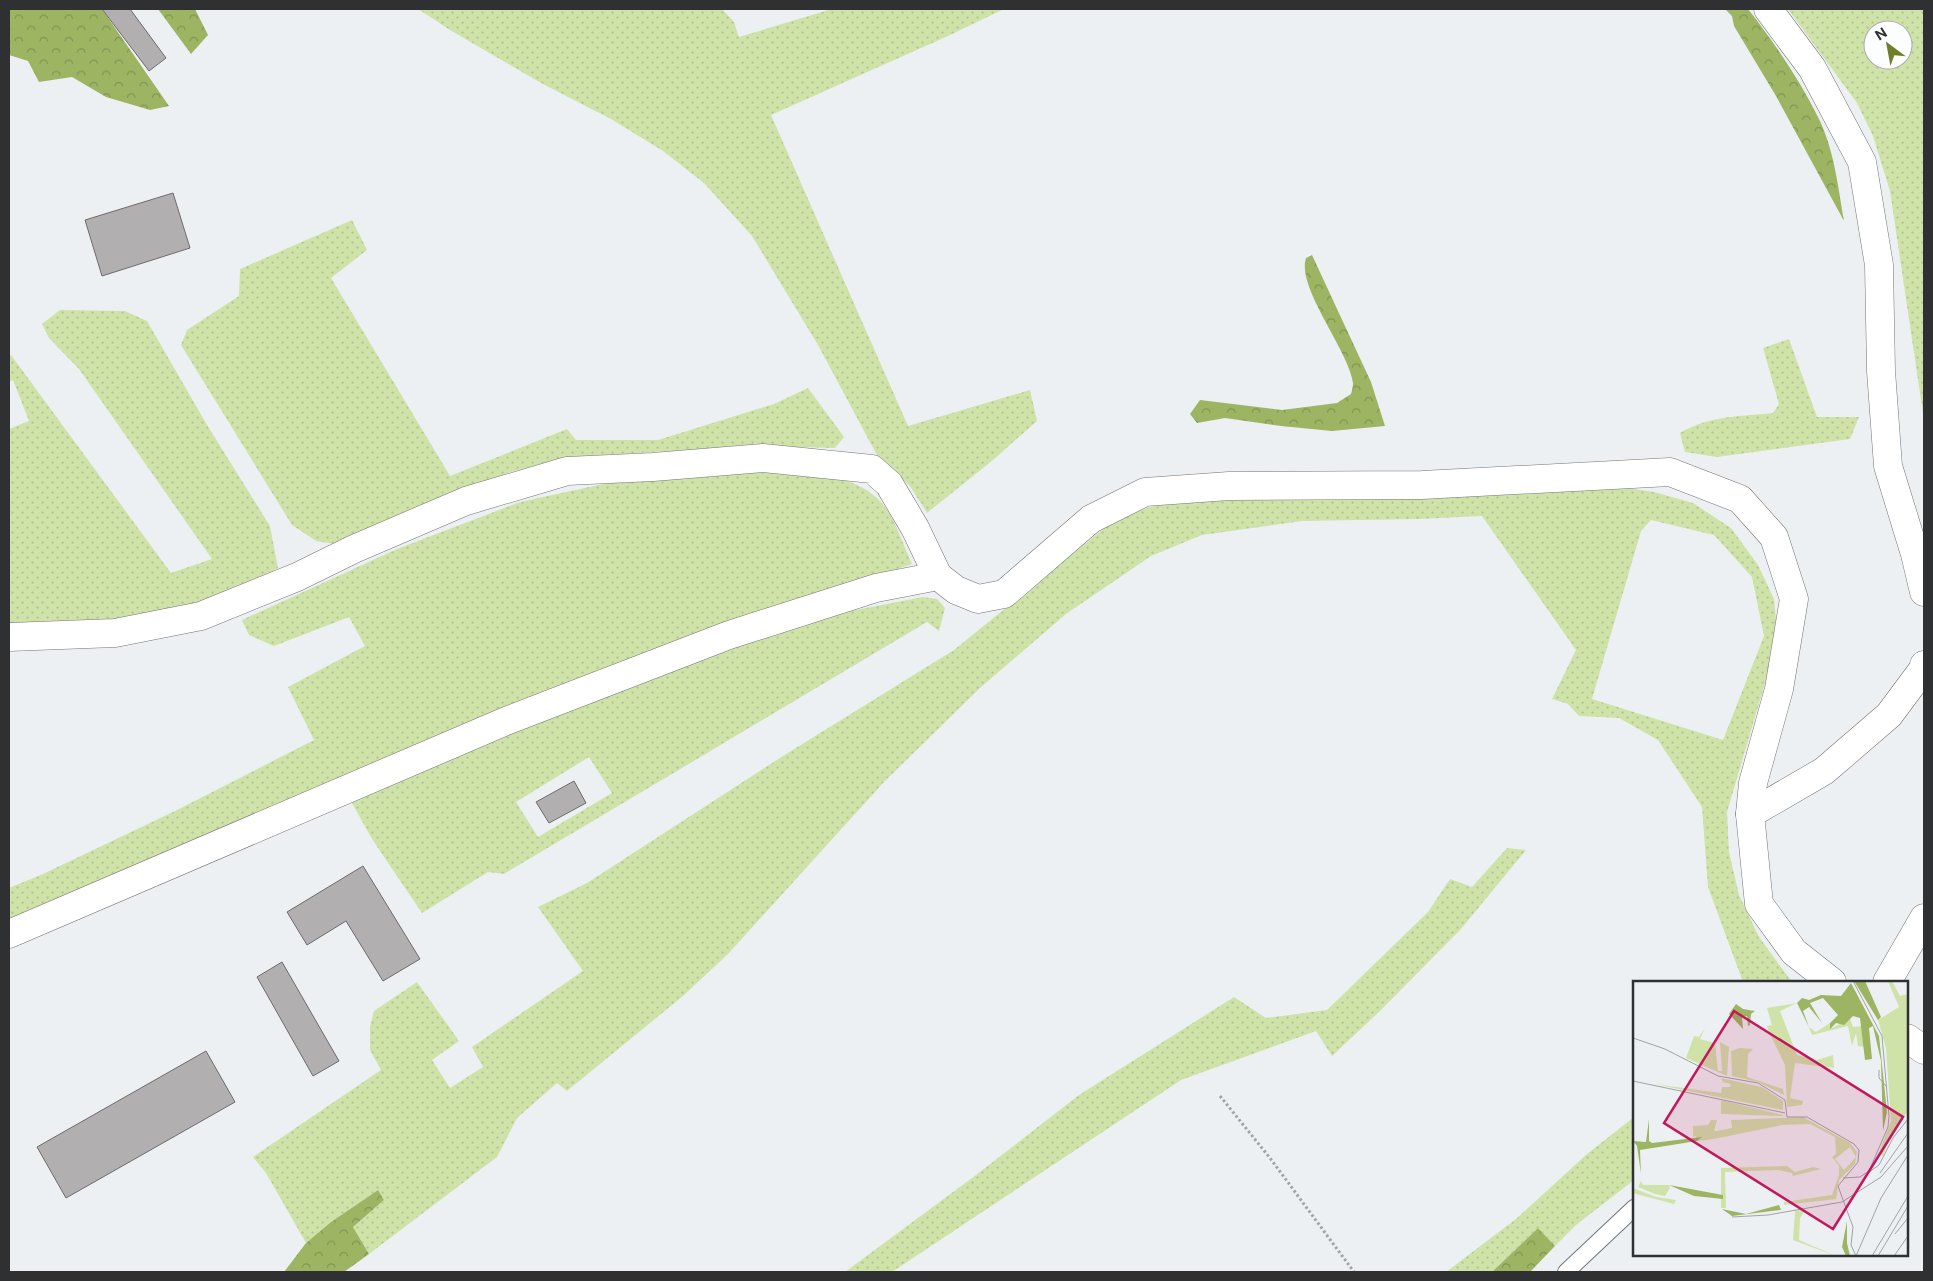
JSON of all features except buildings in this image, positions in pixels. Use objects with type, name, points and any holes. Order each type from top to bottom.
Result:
[{"type":"main road","points":[[1768,9],[1812,68],[1862,162],[1879,265],[1881,371],[1888,466],[1915,554],[1924,592]]},
{"type":"main road","points":[[9,637],[115,633],[201,616],[297,577],[354,549],[466,501],[566,471],[653,467],[763,458],[872,469],[888,484],[915,528],[938,576],[956,590],[978,599],[1004,594],[1091,519],[1145,492],[1229,486],[1422,485],[1670,472],[1740,499],[1774,537],[1794,598],[1779,689],[1753,782],[1750,814],[1759,904],[1794,952],[1831,981]]},
{"type":"main road","points":[[9,934],[506,721],[710,642],[876,588],[938,576]]},
{"type":"main road","points":[[1750,814],[1824,771],[1889,715],[1924,668],[1924,665]]},
{"type":"main road","points":[[1888,981],[1924,918]]},
{"type":"main road","points":[[1908,1039],[1924,1050]]},
{"type":"lane","points":[[1566,1272],[1633,1209]]},
{"type":"path","points":[[1220,1096],[1270,1158],[1354,1272]]},
{"type":"green space","points":[[9,9],[102,9],[169,106],[150,110],[106,97],[72,77],[39,82],[28,61],[9,55]]},
{"type":"green space","points":[[158,9],[195,9],[208,35],[191,54]]},
{"type":"green space","points":[[418,9],[722,9],[734,22],[739,37],[832,9],[1004,9],[771,115],[908,426],[1030,390],[1037,421],[993,460],[927,513],[910,486],[878,457],[818,345],[752,236],[704,183],[663,151],[611,119],[541,83]]},
{"type":"green space","points":[[1725,9],[1748,9],[1786,61],[1811,103],[1832,155],[1844,221],[1776,96],[1734,26],[1732,16]]},
{"type":"green space","points":[[1788,9],[1924,9],[1924,420],[1890,191],[1873,136],[1857,103]]},
{"type":"green space","points":[[352,220],[367,250],[331,278],[450,476],[567,429],[576,440],[658,440],[774,404],[808,388],[844,437],[835,448],[763,446],[566,457],[511,472],[448,495],[334,544],[316,541],[292,525],[181,345],[187,330],[239,296],[240,269]]},
{"type":"green space","points":[[1312,255],[1371,382],[1385,426],[1332,431],[1225,418],[1197,423],[1190,414],[1200,400],[1282,410],[1337,403],[1351,394],[1353,383],[1343,354],[1315,302],[1309,285],[1305,270],[1306,258]]},
{"type":"green space","points":[[60,310],[125,311],[147,321],[207,425],[270,526],[278,568],[235,592],[193,604],[124,619],[9,625],[9,429],[29,421],[13,380],[9,382],[9,355],[11,355],[171,573],[212,559],[79,369],[49,338],[42,324]]},
{"type":"green space","points":[[1789,339],[1817,417],[1859,417],[1850,439],[1717,457],[1685,452],[1680,433],[1691,427],[1725,418],[1773,413],[1779,404],[1763,348]]},
{"type":"green space","points":[[745,472],[822,475],[858,485],[873,494],[886,508],[912,564],[649,655],[9,920],[9,888],[43,874],[175,811],[314,740],[288,687],[365,646],[349,617],[274,646],[249,635],[242,620],[397,549],[520,502],[617,481]]},
{"type":"green space","points":[[1627,488],[1654,492],[1693,503],[1731,528],[1758,565],[1774,599],[1778,639],[1727,812],[1729,852],[1739,895],[1759,937],[1791,981],[1743,981],[1708,887],[1702,807],[1658,740],[1619,718],[1579,716],[1568,704],[1552,699],[1576,650],[1482,516],[1302,521],[1202,535],[1151,556],[1066,614],[980,688],[884,782],[728,954],[683,996],[567,1091],[557,1083],[517,1118],[497,1157],[369,1254],[353,1227],[384,1200],[378,1190],[331,1222],[306,1243],[266,1173],[253,1157],[381,1070],[370,1050],[370,1027],[374,1011],[417,982],[459,1041],[432,1060],[450,1088],[483,1067],[472,1047],[583,971],[538,907],[587,883],[783,756],[954,650],[1118,517],[1157,505],[1253,498]],"holes":[[[1651,520],[1714,535],[1752,577],[1764,636],[1723,740],[1592,699],[1641,531]]]},
{"type":"green space","points":[[923,597],[937,599],[945,608],[939,631],[927,622],[504,874],[488,872],[422,913],[372,839],[352,803],[466,750],[641,678],[760,637],[833,615]],"holes":[[[589,757],[612,793],[538,837],[516,802]]]},
{"type":"green space","points":[[1507,848],[1526,850],[1461,929],[1380,1011],[1332,1056],[1316,1031],[1181,1080],[892,1272],[845,1272],[976,1175],[1079,1095],[1234,997],[1266,1018],[1327,1010],[1428,912],[1450,879],[1472,887]]},
{"type":"green space","points":[[1633,1118],[1633,1181],[1576,1225],[1555,1246],[1538,1228],[1492,1272],[1446,1272],[1516,1219],[1587,1154]]},
{"type":"green space","points":[[378,1190],[384,1200],[353,1227],[369,1254],[344,1272],[284,1272],[306,1243],[331,1222]]},
{"type":"green space","points":[[1538,1228],[1555,1246],[1530,1272],[1492,1272]]}]
